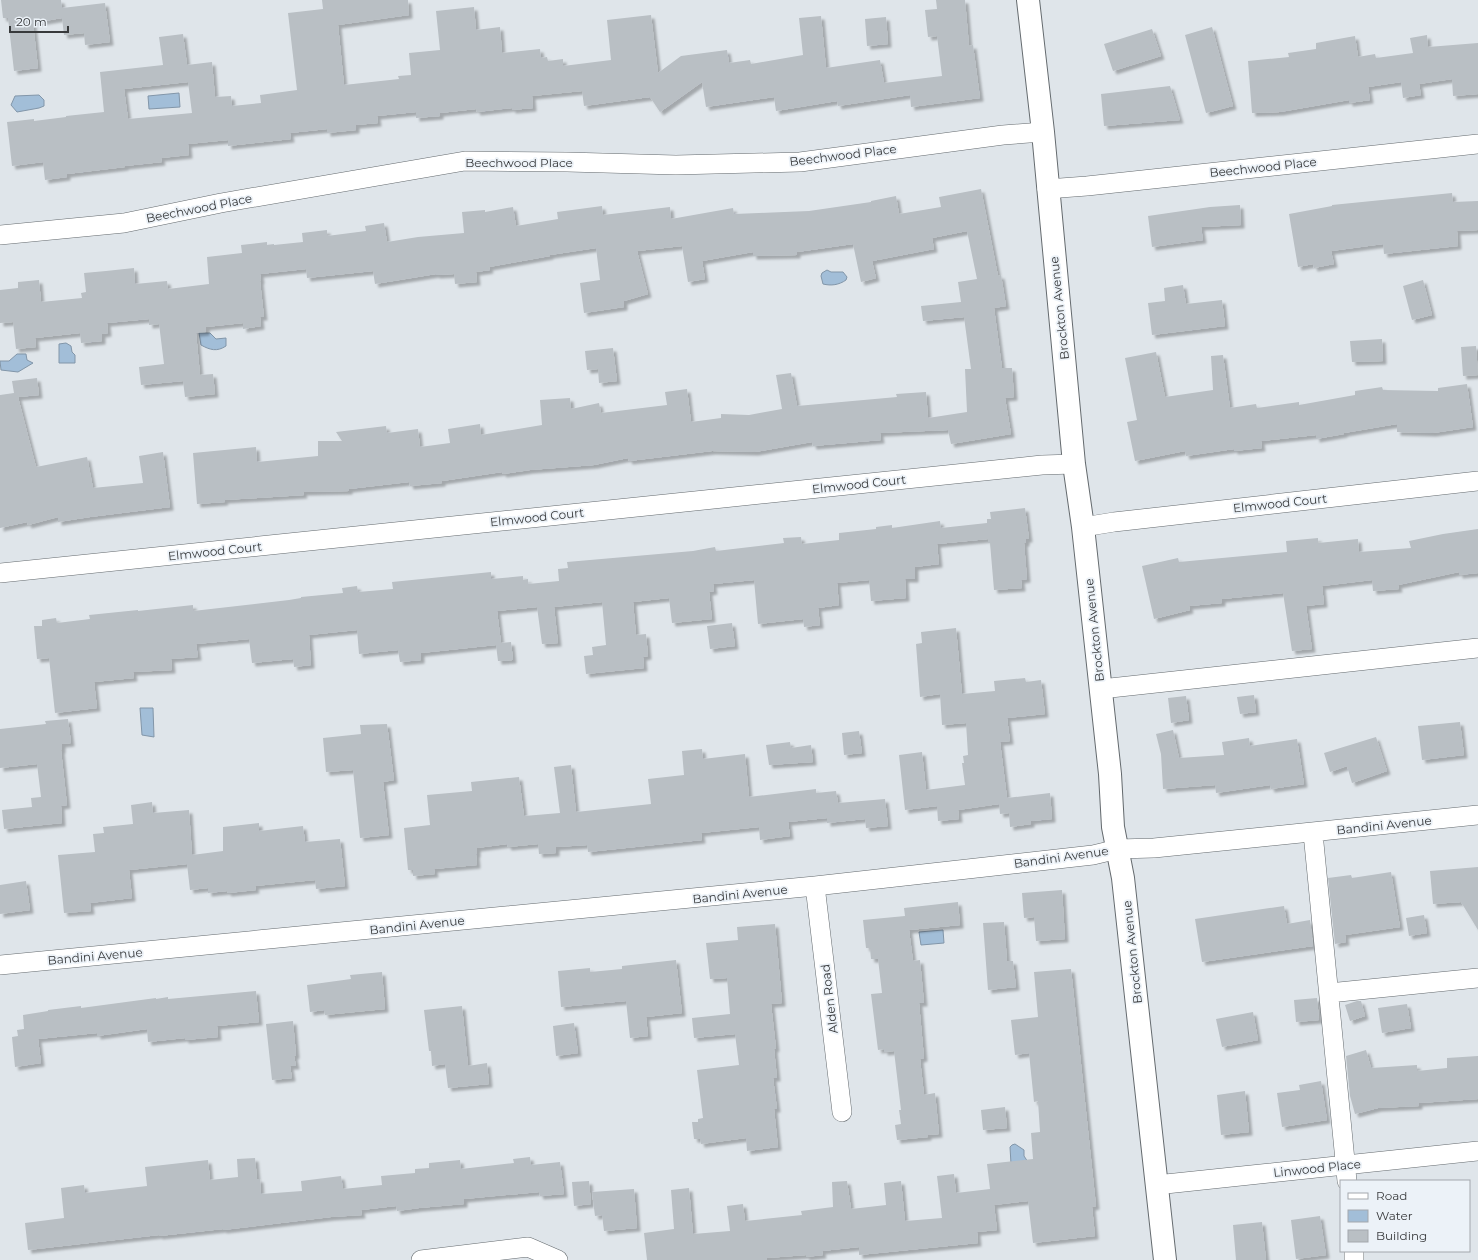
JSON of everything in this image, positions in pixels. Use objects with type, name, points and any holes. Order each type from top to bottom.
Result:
[{"type":"main road","name":"Brockton Avenue","points":[[1028,0],[1043,132],[1047,189],[1074,464],[1083,527],[1110,774],[1113,827],[1122,869],[1128,916],[1164,1260]]},
{"type":"street","name":"Beechwood Place","points":[[0,234],[124,223],[221,203],[465,161],[676,165],[800,162],[1006,135],[1043,132]]},
{"type":"street","name":"Beechwood Place","points":[[1047,189],[1478,144]]},
{"type":"street","name":"Elmwood Court","points":[[0,573],[1042,465],[1074,464]]},
{"type":"street","name":"Elmwood Court","points":[[1083,527],[1114,522],[1478,481]]},
{"type":"street","points":[[1101,689],[1478,648]]},
{"type":"street","name":"Bandini Avenue","points":[[0,965],[815,886],[1093,855],[1118,849],[1154,848],[1313,833],[1478,815]]},
{"type":"street","points":[[1313,833],[1347,1173]]},
{"type":"street","name":"Alden Road","points":[[815,886],[842,1112]]},
{"type":"street","points":[[1329,993],[1478,978]]},
{"type":"street","name":"Linwood Place","points":[[1156,1185],[1347,1173],[1478,1151]]},
{"type":"street","points":[[421,1260],[528,1248],[558,1260]]},
{"type":"water","points":[[179,93],[180,107],[149,109],[148,96]]},
{"type":"water","points":[[39,95],[44,100],[44,106],[39,108],[17,112],[11,105],[15,96]]},
{"type":"water","points":[[827,270],[831,272],[843,272],[847,277],[846,280],[835,285],[823,284],[821,276],[822,273]]},
{"type":"water","points":[[199,333],[210,333],[216,339],[226,338],[226,346],[217,350],[204,347],[201,345]]},
{"type":"water","points":[[66,343],[71,346],[72,352],[75,355],[75,363],[59,363],[59,344]]},
{"type":"water","points":[[17,354],[26,354],[27,360],[33,363],[18,372],[1,370],[0,361],[9,361]]},
{"type":"water","points":[[140,708],[153,708],[154,737],[142,735]]},
{"type":"water","points":[[943,930],[944,943],[921,945],[919,932]]},
{"type":"water","points":[[1015,1144],[1024,1150],[1024,1156],[1028,1162],[1011,1164],[1010,1147]]},
{"type":"building","points":[[1,0],[61,0],[62,8],[105,3],[110,42],[85,45],[84,33],[64,35],[62,18],[33,23],[38,68],[14,71],[8,18],[3,18]]},
{"type":"building","points":[[322,0],[408,0],[409,15],[338,25],[344,85],[399,79],[398,76],[411,75],[409,53],[440,50],[436,11],[474,7],[476,30],[500,27],[502,53],[540,49],[541,58],[547,57],[548,61],[563,59],[563,66],[611,60],[607,20],[651,15],[658,73],[681,56],[727,50],[729,63],[750,60],[751,64],[803,55],[799,18],[821,16],[826,68],[880,60],[884,83],[942,76],[937,36],[928,37],[925,10],[937,9],[936,0],[965,0],[969,46],[973,45],[980,98],[911,107],[910,95],[838,106],[837,101],[776,111],[774,97],[706,107],[702,82],[660,112],[650,97],[584,106],[582,91],[532,96],[533,108],[512,110],[512,108],[477,112],[476,109],[440,113],[440,116],[416,118],[416,112],[377,116],[378,123],[356,125],[356,130],[327,133],[327,129],[290,133],[291,139],[228,146],[228,140],[188,144],[189,155],[161,158],[162,162],[67,174],[67,177],[45,180],[43,162],[12,166],[7,122],[34,119],[34,121],[104,112],[100,72],[163,65],[159,37],[183,34],[187,65],[212,62],[215,97],[231,96],[232,106],[261,103],[260,95],[297,90],[288,13],[323,9]],"holes":[[[188,82],[192,113],[128,119],[124,89]]]},
{"type":"building","points":[[886,17],[888,44],[867,46],[865,19]]},
{"type":"building","points":[[1212,27],[1233,106],[1206,113],[1185,35]]},
{"type":"building","points":[[1152,29],[1161,56],[1113,71],[1104,44]]},
{"type":"building","points":[[1427,35],[1428,47],[1478,43],[1478,94],[1453,96],[1452,79],[1419,84],[1421,95],[1403,98],[1401,82],[1368,87],[1370,100],[1349,103],[1349,100],[1280,112],[1252,113],[1248,61],[1289,57],[1288,53],[1316,49],[1316,43],[1355,36],[1358,57],[1375,54],[1376,58],[1413,53],[1410,38]]},
{"type":"building","points":[[1170,86],[1180,120],[1104,126],[1101,94]]},
{"type":"building","points":[[981,189],[998,276],[1001,275],[1006,306],[994,308],[1002,368],[1012,368],[1014,397],[1005,398],[1011,434],[951,444],[948,430],[880,433],[881,440],[813,446],[812,442],[755,452],[712,451],[629,461],[628,458],[594,465],[530,470],[503,474],[502,472],[442,481],[442,483],[410,486],[409,482],[349,489],[349,491],[303,492],[304,495],[224,500],[225,502],[197,504],[193,453],[256,447],[257,462],[318,456],[318,441],[342,441],[336,432],[386,426],[387,433],[418,429],[420,447],[450,443],[448,429],[480,424],[481,435],[542,425],[540,400],[570,398],[571,409],[599,403],[601,413],[667,405],[665,392],[687,389],[691,422],[721,418],[721,414],[749,415],[782,409],[776,375],[791,373],[797,406],[897,397],[896,394],[926,392],[928,418],[967,412],[965,369],[971,369],[964,317],[923,321],[921,306],[961,302],[958,282],[977,279],[967,231],[932,238],[934,249],[872,261],[876,278],[861,282],[853,244],[797,252],[797,255],[753,256],[753,252],[702,261],[705,279],[688,282],[682,246],[637,251],[648,294],[624,301],[624,307],[584,313],[580,283],[600,280],[596,248],[489,267],[490,270],[476,272],[477,282],[455,284],[454,274],[436,274],[375,284],[373,271],[307,278],[306,269],[260,274],[264,317],[260,317],[261,326],[243,329],[243,323],[206,327],[206,332],[196,333],[200,375],[213,374],[215,394],[185,397],[183,381],[141,385],[139,367],[164,364],[159,324],[149,325],[149,319],[107,323],[108,333],[102,334],[102,341],[81,343],[80,333],[35,338],[36,347],[16,349],[13,322],[0,323],[0,290],[18,288],[18,282],[39,280],[41,302],[82,298],[81,293],[86,292],[84,273],[134,268],[135,284],[167,281],[168,289],[209,284],[207,257],[242,253],[241,245],[267,242],[267,245],[274,245],[303,242],[302,233],[327,230],[327,236],[366,231],[365,226],[384,223],[387,242],[418,237],[464,233],[462,212],[485,210],[485,212],[513,207],[516,226],[558,219],[557,212],[602,206],[603,215],[670,207],[671,219],[733,208],[734,214],[809,211],[871,202],[896,196],[899,214],[941,207],[939,197]]},
{"type":"building","points":[[1452,193],[1453,202],[1478,201],[1478,230],[1457,231],[1458,246],[1384,254],[1383,244],[1331,251],[1334,264],[1314,268],[1313,264],[1298,267],[1289,214],[1332,205]]},
{"type":"building","points":[[1240,205],[1241,225],[1201,227],[1203,240],[1152,247],[1148,216],[1210,207]]},
{"type":"building","points":[[1423,280],[1432,315],[1412,320],[1403,286]]},
{"type":"building","points":[[1183,285],[1186,304],[1222,300],[1225,326],[1152,335],[1148,303],[1165,301],[1164,288]]},
{"type":"building","points":[[1382,339],[1383,361],[1352,362],[1350,341]]},
{"type":"building","points":[[1476,346],[1478,375],[1463,376],[1461,347]]},
{"type":"building","points":[[613,348],[617,381],[599,383],[598,369],[587,370],[585,351]]},
{"type":"building","points":[[1156,352],[1165,397],[1213,390],[1211,356],[1223,355],[1230,408],[1256,404],[1257,408],[1299,402],[1299,405],[1355,395],[1355,391],[1382,387],[1383,390],[1438,391],[1438,388],[1467,384],[1473,427],[1433,433],[1397,432],[1397,424],[1316,439],[1316,435],[1261,441],[1262,448],[1234,451],[1234,449],[1186,456],[1185,451],[1135,461],[1127,422],[1137,420],[1125,358]]},
{"type":"building","points":[[37,378],[39,395],[18,397],[36,467],[87,457],[93,488],[143,483],[139,456],[163,452],[170,507],[58,522],[58,517],[28,525],[27,522],[0,528],[0,395],[14,393],[12,381]]},
{"type":"building","points":[[1025,508],[1029,539],[1026,539],[1026,543],[1024,543],[1027,579],[1021,580],[1022,588],[994,590],[990,543],[988,543],[988,539],[937,544],[939,564],[915,567],[915,579],[905,579],[906,598],[871,601],[869,580],[837,583],[839,605],[818,608],[820,625],[804,627],[803,619],[758,624],[754,580],[713,584],[714,591],[709,592],[712,619],[672,623],[669,598],[633,602],[636,635],[646,634],[648,656],[643,657],[644,668],[586,674],[584,656],[593,655],[592,647],[606,645],[602,602],[554,607],[558,643],[542,644],[537,607],[497,611],[501,643],[511,642],[513,660],[498,661],[496,645],[421,653],[421,660],[400,662],[398,650],[359,654],[357,630],[309,635],[311,665],[294,667],[293,659],[252,663],[249,639],[196,644],[198,657],[171,659],[172,670],[133,672],[134,678],[94,682],[97,708],[55,713],[49,658],[37,659],[34,626],[42,626],[42,620],[56,618],[57,623],[90,619],[89,615],[193,605],[193,611],[343,593],[342,588],[357,586],[358,592],[393,589],[392,582],[491,572],[491,579],[523,576],[523,580],[528,579],[528,584],[559,581],[558,569],[568,568],[567,562],[693,551],[715,547],[716,551],[784,543],[783,538],[801,537],[802,544],[839,540],[839,533],[876,529],[876,527],[892,525],[892,528],[940,521],[941,528],[987,523],[987,519],[991,519],[990,512]]},
{"type":"building","points":[[1478,529],[1478,573],[1459,575],[1459,572],[1398,585],[1399,589],[1373,591],[1372,580],[1322,586],[1324,604],[1306,606],[1312,649],[1292,651],[1283,593],[1222,599],[1222,603],[1189,606],[1190,610],[1154,619],[1142,566],[1178,558],[1179,562],[1287,552],[1286,541],[1318,538],[1318,543],[1358,539],[1359,552],[1411,548],[1409,541]]},
{"type":"building","points":[[732,623],[735,646],[710,649],[707,626]]},
{"type":"building","points":[[956,628],[962,694],[995,691],[994,681],[1025,678],[1026,682],[1041,680],[1045,714],[1007,718],[1010,741],[1000,742],[1007,798],[1050,793],[1052,819],[1031,821],[1031,824],[1010,827],[1009,813],[1000,814],[999,804],[958,810],[959,819],[938,821],[937,806],[905,810],[899,755],[922,752],[926,790],[965,785],[962,763],[964,763],[963,756],[968,755],[966,723],[942,725],[940,694],[920,697],[916,644],[922,643],[921,632]]},
{"type":"building","points":[[1254,695],[1256,712],[1240,714],[1237,697]]},
{"type":"building","points":[[1186,696],[1189,720],[1171,723],[1168,698]]},
{"type":"building","points":[[68,719],[71,743],[62,744],[61,750],[67,805],[61,806],[62,823],[4,829],[2,810],[32,807],[31,798],[41,797],[37,764],[0,768],[0,729],[46,724],[45,721]]},
{"type":"building","points":[[1460,722],[1464,755],[1422,760],[1418,726]]},
{"type":"building","points":[[387,724],[394,780],[383,782],[389,835],[360,838],[353,770],[326,772],[323,738],[361,734],[360,725]]},
{"type":"building","points":[[1173,730],[1179,758],[1224,755],[1222,742],[1249,738],[1250,746],[1297,739],[1304,784],[1271,789],[1270,785],[1216,793],[1215,785],[1163,789],[1161,754],[1156,734]]},
{"type":"building","points":[[859,731],[862,753],[844,755],[842,733]]},
{"type":"building","points":[[1376,737],[1387,771],[1352,783],[1347,766],[1330,772],[1324,753]]},
{"type":"building","points":[[790,742],[791,748],[811,745],[813,762],[769,765],[766,745]]},
{"type":"building","points":[[702,749],[703,759],[745,754],[749,797],[816,789],[816,793],[836,791],[838,803],[885,799],[888,826],[866,828],[865,819],[827,823],[827,818],[788,822],[790,836],[760,840],[759,827],[701,833],[702,840],[588,852],[587,845],[556,847],[556,853],[539,854],[538,844],[508,847],[507,844],[477,848],[477,865],[434,869],[435,874],[413,876],[413,870],[408,870],[404,828],[430,825],[427,795],[472,791],[471,782],[519,777],[524,816],[560,813],[554,767],[571,765],[576,812],[651,804],[648,779],[684,775],[682,751]]},
{"type":"building","points":[[152,802],[153,813],[189,810],[192,855],[223,851],[223,827],[259,823],[259,831],[303,826],[305,842],[340,839],[345,886],[316,889],[315,880],[255,886],[256,890],[228,893],[227,891],[208,893],[208,888],[190,890],[187,864],[129,870],[132,898],[90,903],[91,911],[64,913],[58,855],[95,852],[93,834],[104,833],[103,827],[133,824],[131,805]]},
{"type":"building","points":[[1478,867],[1478,930],[1461,902],[1433,904],[1430,871]]},
{"type":"building","points":[[1391,872],[1400,927],[1345,935],[1346,942],[1335,944],[1328,878],[1351,875],[1352,878]]},
{"type":"building","points":[[26,881],[30,910],[0,914],[0,885]]},
{"type":"building","points":[[1062,890],[1065,939],[1036,941],[1034,917],[1024,918],[1022,893]]},
{"type":"building","points":[[958,902],[960,925],[909,930],[913,961],[920,960],[924,1003],[919,1003],[924,1058],[920,1059],[924,1095],[935,1093],[939,1134],[928,1135],[928,1137],[897,1140],[895,1125],[901,1124],[899,1110],[901,1110],[894,1051],[884,1052],[884,1049],[878,1050],[871,994],[882,993],[878,959],[871,959],[870,948],[866,948],[863,920],[905,916],[904,908]]},
{"type":"building","points":[[1284,906],[1287,924],[1310,920],[1313,946],[1202,962],[1195,919]]},
{"type":"building","points":[[1424,915],[1427,933],[1409,936],[1406,918]]},
{"type":"building","points":[[1004,922],[1007,961],[1013,961],[1016,987],[988,990],[983,923]]},
{"type":"building","points":[[775,924],[782,1003],[771,1004],[776,1048],[774,1049],[777,1078],[773,1078],[777,1109],[774,1109],[778,1147],[747,1151],[746,1138],[701,1144],[700,1139],[694,1139],[692,1122],[698,1122],[698,1119],[703,1118],[697,1070],[739,1065],[735,1034],[694,1038],[692,1018],[730,1014],[727,978],[710,979],[706,943],[738,940],[737,927]]},
{"type":"building","points":[[676,960],[682,1013],[646,1017],[648,1036],[630,1038],[626,1001],[561,1007],[558,971],[590,968],[590,972],[622,969],[622,966]]},
{"type":"building","points":[[1071,969],[1096,1206],[1092,1207],[1095,1236],[1033,1243],[1028,1201],[994,1205],[997,1230],[977,1232],[978,1243],[859,1255],[859,1247],[822,1251],[823,1255],[767,1258],[767,1260],[647,1260],[644,1233],[674,1229],[671,1190],[689,1188],[693,1234],[730,1231],[727,1206],[743,1204],[745,1221],[802,1215],[801,1211],[833,1207],[832,1182],[847,1181],[851,1209],[886,1205],[884,1183],[901,1181],[905,1221],[942,1218],[937,1176],[954,1174],[956,1193],[990,1189],[987,1164],[1033,1159],[1031,1133],[1040,1132],[1038,1101],[1034,1102],[1029,1053],[1015,1055],[1011,1020],[1038,1017],[1034,972]]},
{"type":"building","points":[[382,972],[385,1009],[325,1015],[324,1010],[310,1012],[307,985],[351,979],[350,975]]},
{"type":"building","points":[[256,991],[259,1022],[217,1026],[218,1037],[185,1040],[185,1038],[148,1042],[147,1029],[97,1036],[97,1033],[38,1039],[41,1063],[15,1067],[12,1037],[18,1036],[17,1030],[24,1029],[23,1015],[48,1010],[81,1006],[81,1008],[156,998],[168,997],[168,999]]},
{"type":"building","points":[[1317,998],[1319,1020],[1296,1022],[1294,1000]]},
{"type":"building","points":[[1361,1001],[1365,1016],[1350,1021],[1345,1005]]},
{"type":"building","points":[[1407,1004],[1411,1028],[1382,1033],[1378,1008]]},
{"type":"building","points":[[462,1006],[468,1066],[487,1063],[489,1084],[448,1088],[445,1064],[432,1066],[424,1010]]},
{"type":"building","points":[[1253,1012],[1258,1040],[1222,1047],[1216,1019]]},
{"type":"building","points":[[293,1021],[296,1055],[294,1056],[296,1066],[290,1066],[292,1078],[272,1080],[266,1024]]},
{"type":"building","points":[[574,1023],[578,1053],[556,1056],[553,1026]]},
{"type":"building","points":[[1366,1050],[1371,1068],[1417,1065],[1417,1071],[1447,1068],[1447,1058],[1478,1056],[1478,1099],[1419,1103],[1419,1106],[1378,1108],[1355,1114],[1350,1096],[1346,1056]]},
{"type":"building","points":[[1321,1081],[1327,1120],[1282,1127],[1277,1093],[1300,1090],[1299,1085]]},
{"type":"building","points":[[1245,1091],[1249,1132],[1221,1135],[1217,1095]]},
{"type":"building","points":[[1005,1107],[1007,1128],[983,1130],[981,1110]]},
{"type":"building","points":[[530,1157],[531,1165],[560,1162],[564,1194],[540,1196],[539,1192],[464,1199],[464,1204],[397,1211],[396,1206],[361,1210],[362,1215],[331,1217],[223,1230],[159,1235],[28,1250],[25,1223],[64,1218],[61,1188],[84,1185],[85,1193],[147,1186],[145,1167],[208,1160],[210,1180],[238,1177],[237,1159],[255,1158],[257,1179],[260,1179],[261,1194],[302,1191],[301,1181],[341,1176],[343,1189],[382,1185],[381,1176],[415,1173],[415,1169],[429,1168],[429,1163],[460,1160],[461,1169],[514,1163],[513,1159]]},
{"type":"building","points":[[589,1181],[591,1204],[574,1206],[572,1182]]},
{"type":"building","points":[[634,1189],[637,1228],[604,1231],[602,1215],[595,1216],[592,1192]]},
{"type":"building","points":[[1320,1216],[1326,1255],[1296,1259],[1291,1220]]},
{"type":"building","points":[[1262,1222],[1266,1260],[1236,1260],[1233,1225]]}]
